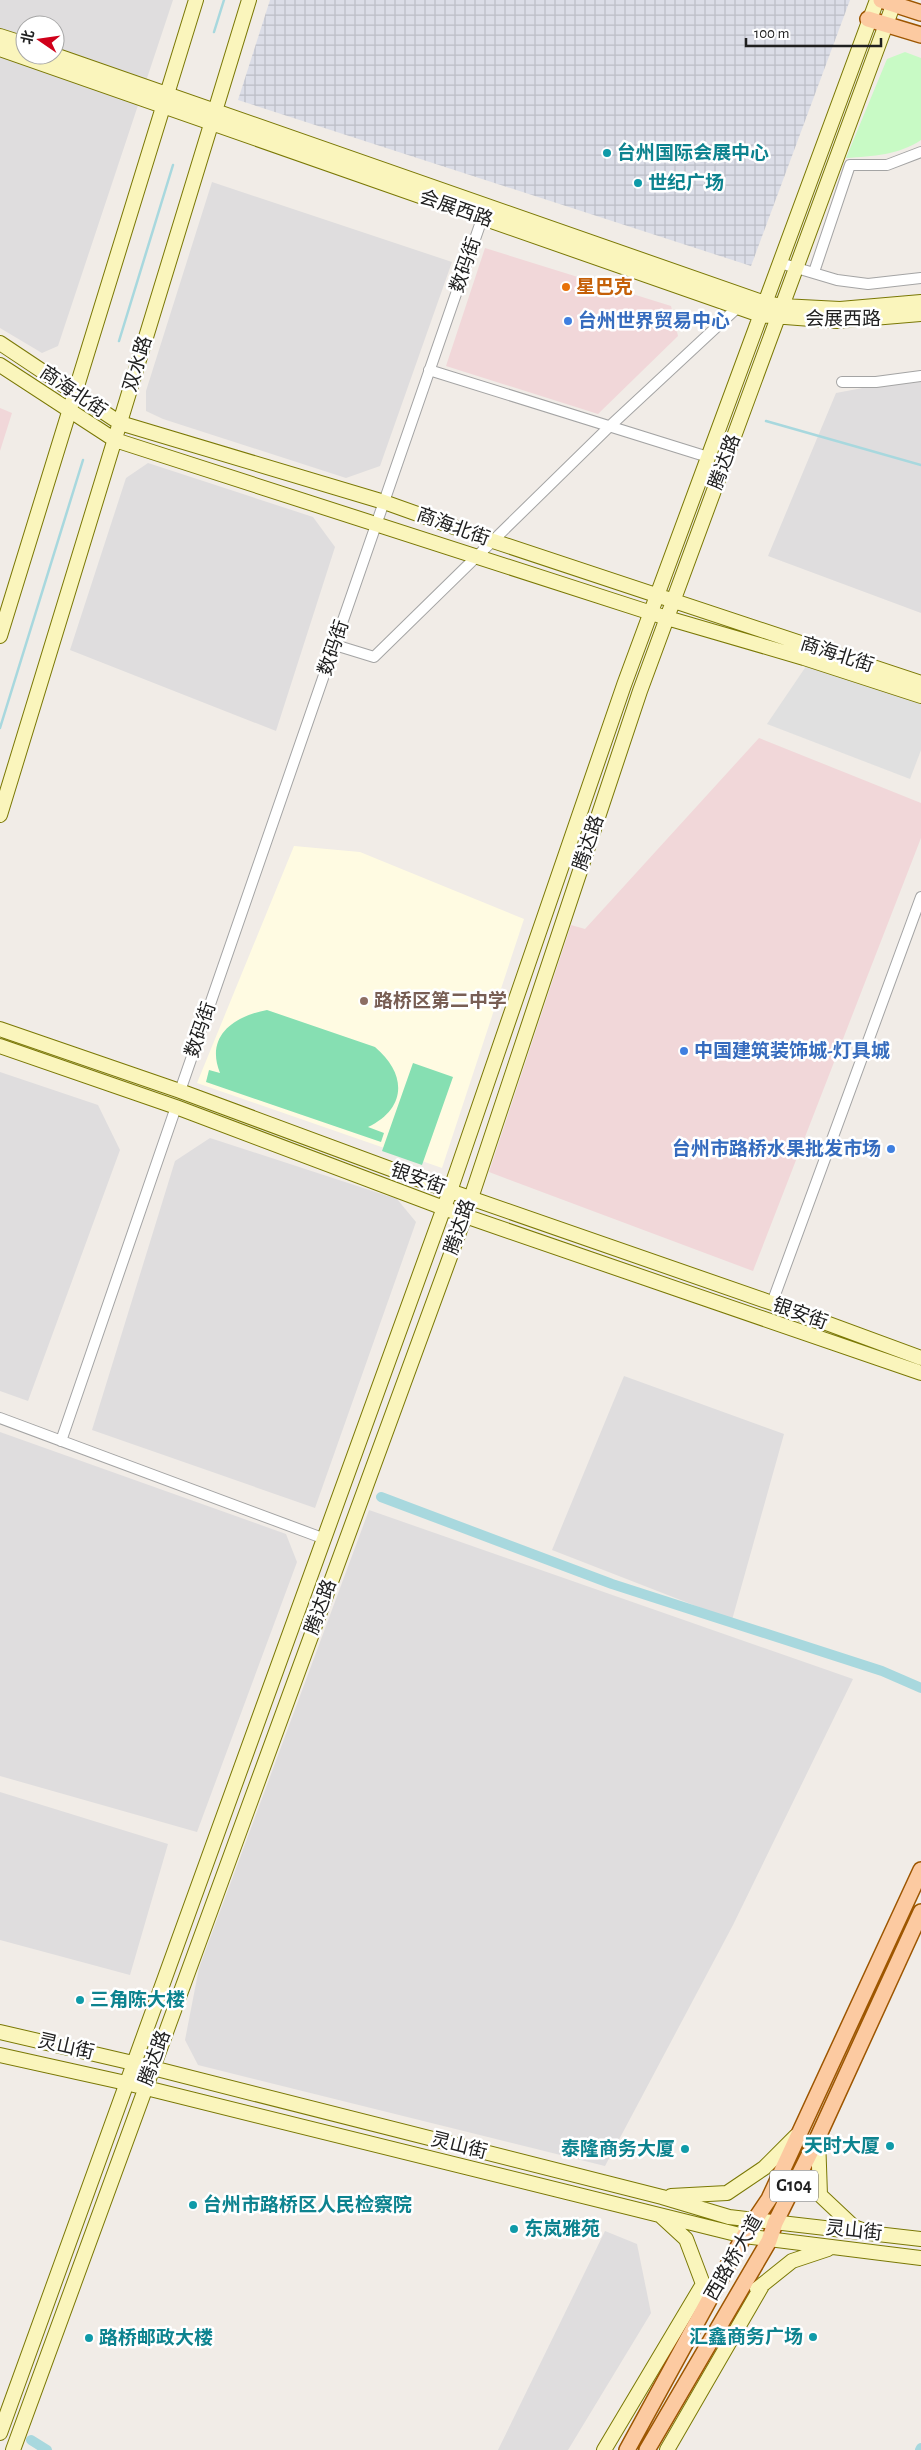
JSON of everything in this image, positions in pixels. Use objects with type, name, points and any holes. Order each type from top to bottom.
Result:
[{"type":"main road","points":[[0,636],[196,0]]},
{"type":"main road","name":"双水路","points":[[0,815],[249,0]]},
{"type":"main road","name":"腾达路","points":[[0,2433],[325,1539],[442,1208],[450,1191],[656,596],[876,0]]},
{"type":"main road","points":[[890,1],[921,13]]},
{"type":"main road","name":"腾达路","points":[[13,2450],[151,2068],[465,1216],[640,691],[886,24],[890,1]]},
{"type":"main road","points":[[868,19],[921,35]]},
{"type":"main road","points":[[0,36],[15,41]]},
{"type":"main road","name":"会展西路","points":[[0,49],[211,123],[484,211],[763,309]]},
{"type":"main road","name":"会展西路","points":[[65,57],[216,110],[738,307],[763,309],[837,322],[921,314]]},
{"type":"main road","name":"会展西路","points":[[780,312],[921,302]]},
{"type":"main road","name":"商海北街","points":[[0,343],[120,423],[384,502],[492,541],[921,683]]},
{"type":"main road","name":"商海北街","points":[[0,366],[115,440],[667,618],[804,658],[921,696]]},
{"type":"main road","name":"银安街","points":[[0,1028],[180,1091],[450,1191],[772,1303],[921,1358]]},
{"type":"main road","name":"银安街","points":[[0,1046],[176,1107],[442,1208],[921,1373]]},
{"type":"main road","name":"西路桥大道","points":[[627,2450],[744,2236],[756,2221],[799,2134],[921,1870]]},
{"type":"main road","name":"西路桥大道","points":[[647,2450],[769,2241],[775,2223],[818,2137],[921,1912]]},
{"type":"main road","name":"灵山街","points":[[0,2032],[133,2063],[662,2197],[729,2217],[921,2239]]},
{"type":"main road","name":"灵山街","points":[[0,2054],[126,2083],[744,2236],[769,2241],[921,2258]]},
{"type":"main road","points":[[662,2197],[728,2193],[764,2168],[799,2134]]},
{"type":"main road","points":[[818,2137],[820,2195],[854,2227],[867,2233]]},
{"type":"main road","points":[[658,2214],[686,2239],[703,2284],[704,2311]]},
{"type":"main road","points":[[724,2321],[763,2284],[792,2261],[834,2248]]},
{"type":"main road","points":[[604,2450],[703,2284]]},
{"type":"main road","points":[[666,2450],[763,2284]]},
{"type":"street","points":[[814,272],[850,165],[887,165],[921,153]]},
{"type":"street","name":"数码街","points":[[180,1091],[484,211]]},
{"type":"street","points":[[780,263],[837,280],[868,284],[921,278]]},
{"type":"street","points":[[335,645],[374,657],[610,426],[738,307]]},
{"type":"street","points":[[429,370],[708,457]]},
{"type":"street","points":[[842,382],[876,382],[921,376]]},
{"type":"street","points":[[772,1303],[921,897]]},
{"type":"street","points":[[61,1440],[176,1107]]},
{"type":"street","points":[[0,1418],[325,1539]]},
{"type":"shaded area","points":[[0,0],[173,0],[58,346],[42,353],[0,328]]},
{"type":"shaded area","name":"世纪广场","points":[[270,0],[850,0],[751,266],[238,100]]},
{"type":"shaded area","points":[[212,182],[452,262],[380,466],[346,478],[163,419],[146,411],[146,391]]},
{"type":"shaded area","name":"台州世界贸易中心","points":[[485,248],[671,306],[678,336],[598,414],[446,366]]},
{"type":"shaded area","points":[[921,377],[921,613],[768,556],[836,393]]},
{"type":"shaded area","points":[[0,408],[12,413],[0,451]]},
{"type":"shaded area","points":[[148,463],[313,517],[335,547],[276,731],[70,650],[126,478]]},
{"type":"shaded area","points":[[809,662],[921,701],[921,750],[910,779],[767,724]]},
{"type":"shaded area","name":"中国建筑装饰城-灯具城","points":[[759,738],[921,803],[921,838],[753,1271],[489,1172],[571,925],[585,929]]},
{"type":"shaded area","name":"路桥区第二中学","points":[[294,846],[360,852],[524,919],[442,1168],[197,1083]]},
{"type":"shaded area","points":[[0,1072],[98,1105],[120,1150],[28,1401],[0,1391]]},
{"type":"shaded area","points":[[210,1138],[397,1199],[416,1222],[315,1508],[92,1430],[175,1161]]},
{"type":"shaded area","points":[[624,1376],[784,1434],[732,1620],[552,1550]]},
{"type":"shaded area","points":[[0,1432],[286,1534],[297,1562],[197,1832],[0,1776]]},
{"type":"shaded area","points":[[369,1510],[853,1679],[733,1925],[605,2166],[198,2065],[185,2040],[199,1968]]},
{"type":"shaded area","points":[[0,1792],[168,1844],[130,1975],[0,1940]]},
{"type":"shaded area","points":[[605,2231],[637,2244],[651,2313],[568,2450],[498,2450]]},
{"type":"green space","points":[[905,52],[921,58],[921,140],[895,152],[846,158],[887,59]]},
{"type":"green space","points":[[267,1010],[375,1047],[385,1057],[393,1068],[398,1090],[396,1100],[390,1110],[381,1119],[368,1127],[384,1133],[381,1142],[206,1082],[209,1070],[220,1073],[216,1060],[216,1048],[225,1030],[244,1017]]},
{"type":"green space","points":[[413,1063],[453,1077],[422,1165],[382,1151]]},
{"type":"waterway","points":[[214,32],[224,0]]},
{"type":"waterway","points":[[119,341],[173,165]]},
{"type":"waterway","points":[[766,421],[921,465]]},
{"type":"waterway","points":[[0,728],[83,460]]},
{"type":"waterway","points":[[381,1497],[612,1584],[882,1671],[921,1688]]},
{"type":"waterway","points":[[31,2440],[47,2450]]},
{"type":"place","name":"台州国际会展中心","points":[[607,153]]},
{"type":"place","name":"世纪广场","points":[[638,183]]},
{"type":"place","name":"星巴克","points":[[566,287]]},
{"type":"place","name":"台州世界贸易中心","points":[[568,321]]},
{"type":"place","name":"路桥区第二中学","points":[[364,1001]]},
{"type":"place","name":"中国建筑装饰城-灯具城","points":[[684,1051]]},
{"type":"place","name":"台州市路桥水果批发市场","points":[[891,1149]]},
{"type":"place","name":"三角陈大楼","points":[[80,2000]]},
{"type":"place","name":"天时大厦","points":[[890,2146]]},
{"type":"place","name":"泰隆商务大厦","points":[[685,2149]]},
{"type":"place","name":"台州市路桥区人民检察院","points":[[193,2205]]},
{"type":"place","name":"东岚雅苑","points":[[514,2229]]},
{"type":"place","name":"汇鑫商务广场","points":[[813,2337]]},
{"type":"place","name":"路桥邮政大楼","points":[[89,2338]]}]
